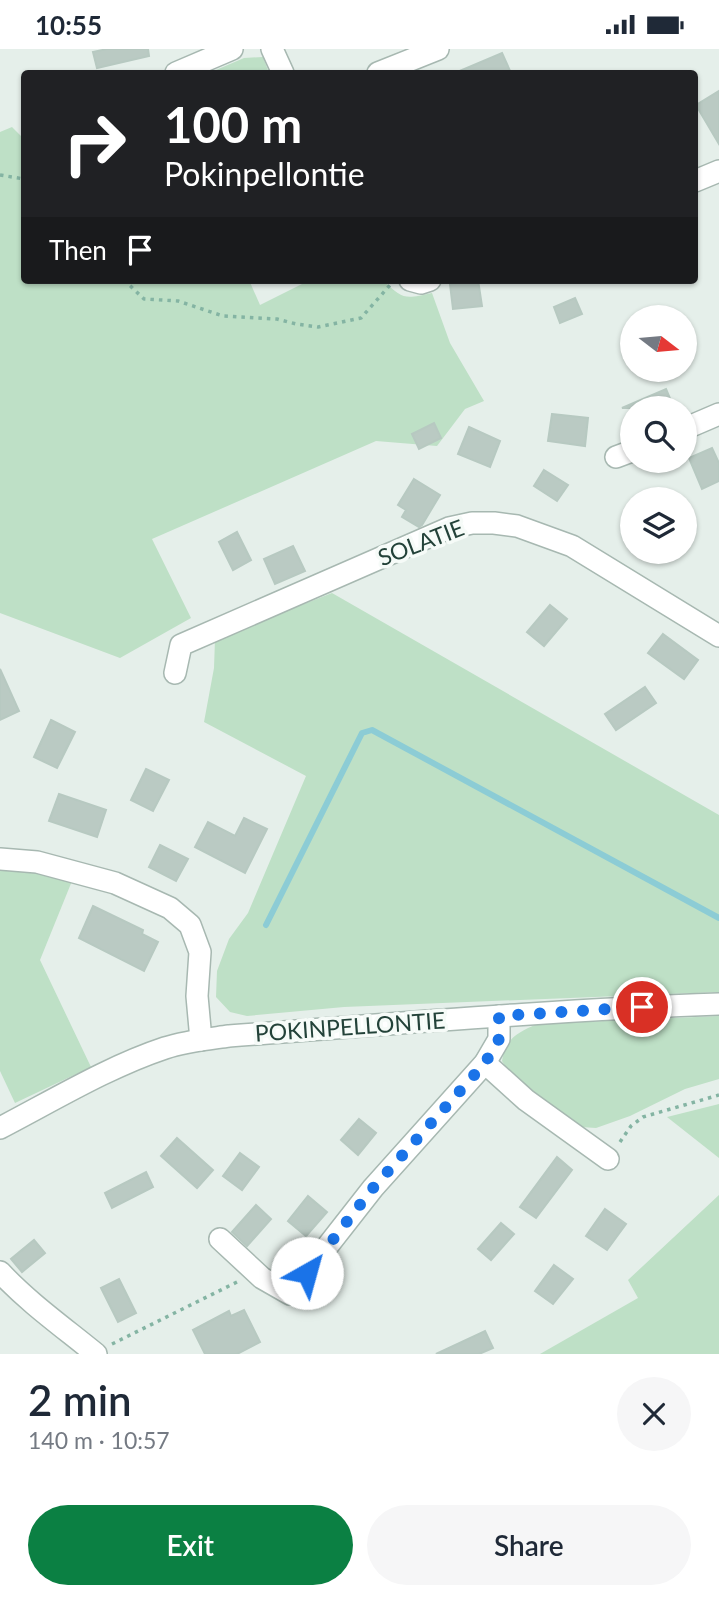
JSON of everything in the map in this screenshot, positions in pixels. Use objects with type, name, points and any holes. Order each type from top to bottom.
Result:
[{"type":"street","points":[[183,70],[232,49]]},
{"type":"street","points":[[272,49],[282,70]]},
{"type":"street","points":[[386,70],[439,49]]},
{"type":"street","points":[[698,180],[719,171]]},
{"type":"street","points":[[697,423],[719,414]]},
{"type":"street","name":"SOLATIE","points":[[175,673],[181,645],[449,528],[472,523],[517,526],[572,546],[719,636]]},
{"type":"street","points":[[0,859],[37,862],[115,883],[170,908],[190,925],[200,952],[197,996],[201,1039]]},
{"type":"street","name":"POKINPELLONTIE","points":[[0,1128],[129,1061],[201,1039],[616,1008],[719,1004]]},
{"type":"street","points":[[220,1239],[262,1278],[290,1294],[373,1188],[485,1063],[499,1039],[499,1016]]},
{"type":"street","points":[[485,1063],[526,1100],[608,1159]]},
{"type":"street","points":[[0,1272],[37,1308],[95,1353]]},
{"type":"path","points":[[0,175],[21,178]]},
{"type":"path","points":[[128,284],[144,299],[178,300],[223,316],[277,319],[318,327],[361,318],[391,284]]},
{"type":"path","points":[[608,1159],[631,1126],[643,1117],[719,1095]]},
{"type":"path","points":[[95,1353],[242,1279],[262,1278]]},
{"type":"green space","points":[[263,57],[268,70],[216,70],[244,58]]},
{"type":"green space","points":[[12,127],[21,136],[21,284],[251,284],[260,305],[302,284],[387,284],[405,296],[432,293],[450,343],[484,401],[465,409],[437,446],[376,441],[152,539],[191,618],[120,658],[0,613],[0,132]]},
{"type":"green space","points":[[332,593],[719,815],[719,992],[344,1007],[247,1016],[230,1012],[216,997],[217,971],[229,939],[248,913],[306,776],[204,722],[214,668],[215,639]]},
{"type":"green space","points":[[0,868],[51,875],[72,881],[40,960],[91,1067],[15,1103],[0,1071]]},
{"type":"green space","points":[[719,1016],[719,1079],[685,1089],[630,1116],[596,1128],[581,1127],[511,1075],[502,1061],[506,1047],[514,1037],[537,1024]]},
{"type":"green space","points":[[719,1104],[719,1158],[667,1117]]},
{"type":"green space","points":[[719,1195],[719,1354],[540,1354],[638,1298],[628,1280]]},
{"type":"building","points":[[107,49],[148,49],[149,56],[97,68],[93,52]]},
{"type":"building","points":[[502,53],[510,70],[462,70]]},
{"type":"building","points":[[719,91],[719,144],[698,108],[698,104]]},
{"type":"building","points":[[450,284],[479,284],[482,306],[453,309]]},
{"type":"building","points":[[575,298],[582,314],[560,323],[554,307]]},
{"type":"building","points":[[666,389],[669,396],[650,396]]},
{"type":"building","points":[[552,414],[588,418],[585,446],[548,441]]},
{"type":"building","points":[[434,423],[441,438],[419,449],[412,434]]},
{"type":"building","points":[[469,427],[500,441],[490,467],[458,454]]},
{"type":"building","points":[[712,448],[719,463],[719,481],[702,489],[695,473],[697,455]]},
{"type":"building","points":[[544,470],[568,485],[557,501],[534,486]]},
{"type":"building","points":[[414,479],[440,495],[419,527],[402,517],[406,510],[398,505]]},
{"type":"building","points":[[237,532],[251,560],[233,570],[219,542]]},
{"type":"building","points":[[293,546],[305,571],[275,584],[264,559]]},
{"type":"building","points":[[550,605],[567,619],[544,646],[527,632]]},
{"type":"building","points":[[663,634],[698,660],[684,679],[648,653]]},
{"type":"building","points":[[0,669],[19,711],[0,720]]},
{"type":"building","points":[[645,687],[656,703],[616,730],[605,714]]},
{"type":"building","points":[[51,720],[75,732],[57,768],[34,757]]},
{"type":"building","points":[[146,769],[169,780],[153,811],[131,800]]},
{"type":"building","points":[[59,794],[106,810],[97,837],[49,821]]},
{"type":"building","points":[[244,818],[267,829],[245,873],[195,847],[208,822],[235,836]]},
{"type":"building","points":[[160,845],[188,859],[176,881],[149,867]]},
{"type":"building","points":[[93,906],[143,930],[142,934],[158,942],[144,971],[79,938]]},
{"type":"building","points":[[359,1119],[376,1133],[358,1155],[341,1140]]},
{"type":"building","points":[[177,1138],[213,1170],[197,1188],[161,1156]]},
{"type":"building","points":[[240,1153],[259,1167],[242,1190],[223,1176]]},
{"type":"building","points":[[557,1157],[572,1170],[536,1218],[520,1207]]},
{"type":"building","points":[[146,1172],[153,1187],[112,1208],[105,1193]]},
{"type":"building","points":[[308,1196],[327,1212],[306,1236],[288,1221]]},
{"type":"building","points":[[256,1205],[271,1219],[247,1246],[232,1232]]},
{"type":"building","points":[[605,1209],[626,1224],[607,1250],[586,1236]]},
{"type":"building","points":[[501,1223],[514,1234],[491,1260],[478,1249]]},
{"type":"building","points":[[34,1240],[45,1253],[22,1272],[11,1259]]},
{"type":"building","points":[[554,1265],[573,1279],[553,1304],[535,1291]]},
{"type":"building","points":[[119,1279],[136,1313],[118,1322],[101,1288]]},
{"type":"building","points":[[244,1310],[260,1342],[237,1354],[205,1354],[193,1330],[229,1311],[231,1316]]},
{"type":"building","points":[[485,1331],[493,1348],[479,1354],[436,1354]]},
{"type":"waterway","points":[[266,925],[362,733],[372,730],[719,918]]},
{"type":"route","points":[[307,1273],[373,1188],[485,1063],[499,1039],[499,1016],[642,1007]]}]
